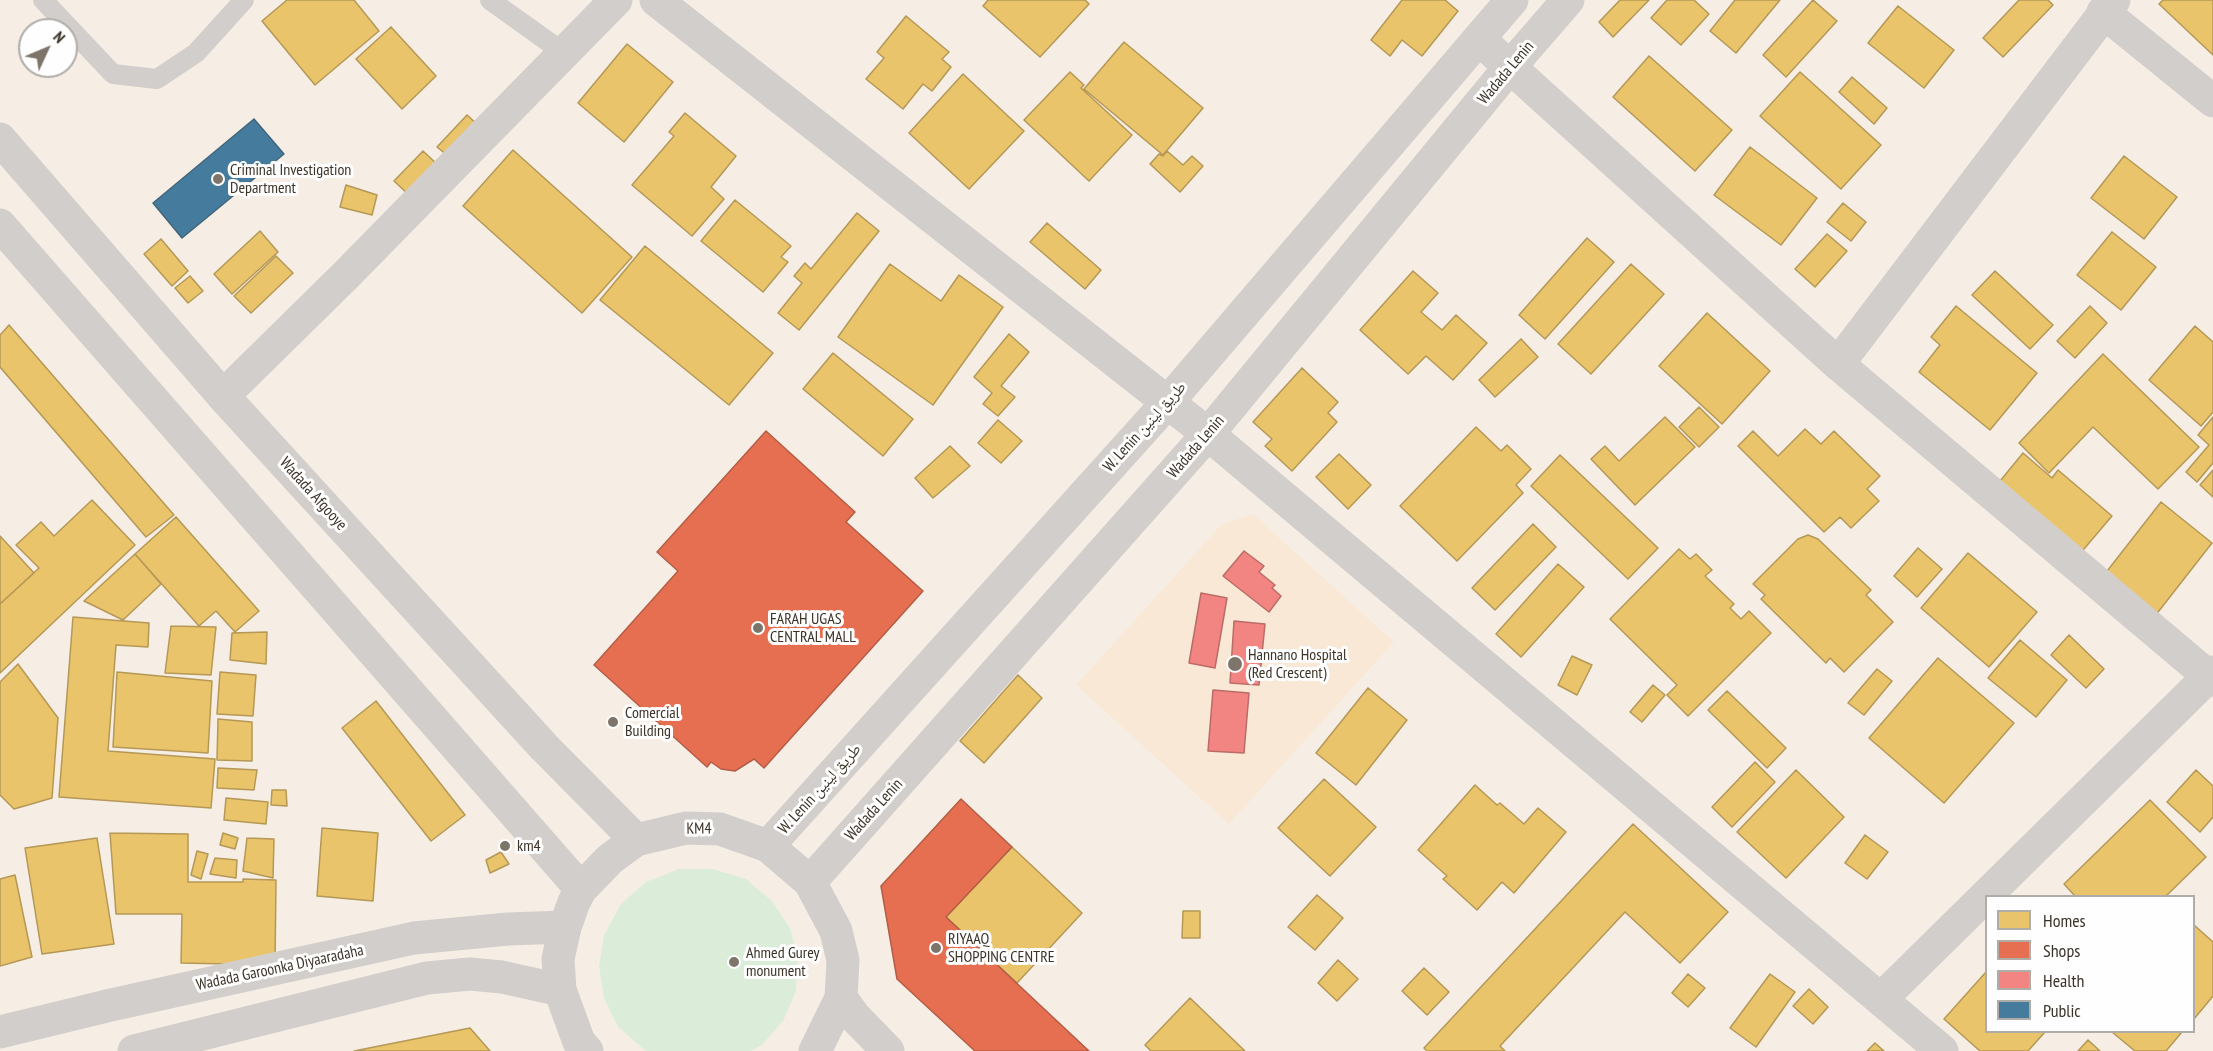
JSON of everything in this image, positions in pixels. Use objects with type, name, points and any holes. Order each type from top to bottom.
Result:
[{"type":"main road","points":[[223,396],[345,276],[616,0]]},
{"type":"main road","points":[[656,0],[1208,434],[1942,1051]]},
{"type":"main road","name":"W. Lenin طريق لينين","points":[[768,846],[1167,403],[1512,0]]},
{"type":"main road","name":"Wadada Lenin","points":[[810,882],[1208,434],[1509,68],[1568,0]]},
{"type":"main road","points":[[1838,364],[2109,6],[2213,101]]},
{"type":"main road","points":[[1479,39],[1838,364],[2212,676],[1988,895]]},
{"type":"main road","name":"Wadada Afgooye","points":[[0,139],[223,396],[544,747],[636,840]]},
{"type":"main road","points":[[0,225],[581,889]]},
{"type":"main road","name":"KM4","points":[[587,1051],[579,1042],[560,990],[558,958],[565,927],[581,889],[609,859],[636,840],[686,828],[720,829],[768,846],[810,882],[836,931],[843,960],[847,1007],[815,1051]]},
{"type":"main road","points":[[1881,999],[1985,898]]},
{"type":"main road","name":"Wadada Garoonka Diyaaradaha","points":[[0,1032],[414,938],[508,929],[565,927]]},
{"type":"main road","points":[[142,1050],[427,978],[470,974],[502,977],[560,990]]},
{"type":"main road","points":[[847,1007],[875,1051]]},
{"type":"main road","points":[[847,1007],[888,1051]]},
{"type":"lane","points":[[43,0],[113,74],[158,79],[196,53],[244,0]]},
{"type":"lane","points":[[490,0],[564,53]]},
{"type":"shaded area","name":"Hannano Hospital (Red Crescent)","points":[[1253,514],[1394,642],[1229,824],[1076,685],[1222,524]]},
{"type":"green space","points":[[679,869],[713,869],[746,879],[772,901],[790,928],[798,959],[796,991],[783,1021],[762,1045],[751,1051],[646,1051],[618,1027],[604,998],[599,966],[604,935],[621,904],[646,882]]},
{"type":"building: Homes","points":[[287,0],[354,0],[379,31],[315,85],[262,21]]},
{"type":"building: Homes","points":[[988,0],[1085,0],[1089,4],[1040,57],[983,6]]},
{"type":"building: Homes","points":[[1402,0],[1445,0],[1458,11],[1422,56],[1402,40],[1390,56],[1371,40]]},
{"type":"building: Homes","points":[[1620,0],[1649,0],[1613,37],[1599,22]]},
{"type":"building: Homes","points":[[1667,0],[1694,0],[1709,14],[1681,45],[1651,18]]},
{"type":"building: Homes","points":[[1735,0],[1780,0],[1736,53],[1710,31]]},
{"type":"building: Homes","points":[[1813,0],[1837,21],[1786,77],[1763,55]]},
{"type":"building: Homes","points":[[2019,0],[2048,0],[2053,5],[2003,57],[1983,38]]},
{"type":"building: Homes","points":[[2163,0],[2213,0],[2213,55],[2159,4]]},
{"type":"building: Homes","points":[[1898,6],[1954,50],[1924,88],[1868,43]]},
{"type":"building: Homes","points":[[906,16],[949,52],[942,59],[951,67],[932,91],[923,84],[903,109],[866,79],[884,58],[877,52]]},
{"type":"building: Homes","points":[[391,27],[436,76],[402,109],[356,59]]},
{"type":"building: Homes","points":[[1124,42],[1203,108],[1163,155],[1084,89]]},
{"type":"building: Homes","points":[[627,44],[673,82],[624,142],[578,103]]},
{"type":"building: Homes","points":[[1649,56],[1732,130],[1695,171],[1613,97]]},
{"type":"building: Homes","points":[[1070,72],[1084,85],[1081,88],[1132,135],[1089,181],[1024,120]]},
{"type":"building: Homes","points":[[1800,72],[1881,145],[1841,189],[1760,116]]},
{"type":"building: Homes","points":[[963,74],[1024,131],[969,189],[909,133]]},
{"type":"building: Homes","points":[[1852,77],[1887,108],[1874,124],[1839,92]]},
{"type":"building: Homes","points":[[685,113],[736,156],[711,187],[724,199],[692,236],[632,185],[674,136],[669,132]]},
{"type":"building: Homes","points":[[467,115],[478,125],[448,156],[437,147]]},
{"type":"building: Homes","points":[[1750,147],[1817,198],[1781,245],[1714,195]]},
{"type":"building: Homes","points":[[513,150],[632,257],[582,313],[463,206]]},
{"type":"building: Homes","points":[[423,151],[439,166],[410,196],[394,181]]},
{"type":"building: Homes","points":[[1167,151],[1183,165],[1192,156],[1203,166],[1180,192],[1150,164],[1159,154],[1163,156]]},
{"type":"building: Homes","points":[[2124,156],[2177,197],[2144,239],[2091,198]]},
{"type":"building: Homes","points":[[346,185],[377,195],[372,215],[340,207]]},
{"type":"building: Homes","points":[[735,200],[791,246],[781,257],[788,262],[763,292],[701,241]]},
{"type":"building: Homes","points":[[1843,203],[1866,222],[1851,241],[1827,222]]},
{"type":"building: Homes","points":[[857,213],[879,231],[799,330],[778,313],[802,283],[794,276],[805,263],[811,269]]},
{"type":"building: Homes","points":[[1047,223],[1101,270],[1085,289],[1030,242]]},
{"type":"building: Homes","points":[[260,231],[278,252],[232,294],[214,274]]},
{"type":"building: Homes","points":[[2112,232],[2156,267],[2121,310],[2077,275]]},
{"type":"building: Homes","points":[[1827,234],[1847,251],[1815,287],[1795,269]]},
{"type":"building: Homes","points":[[1587,238],[1614,262],[1545,339],[1519,315]]},
{"type":"building: Homes","points":[[161,239],[188,271],[172,286],[144,254]]},
{"type":"building: Homes","points":[[645,246],[773,353],[729,405],[600,300]]},
{"type":"building: Homes","points":[[276,256],[293,273],[251,313],[234,296]]},
{"type":"building: Homes","points":[[890,264],[941,301],[959,275],[1003,307],[933,405],[838,337]]},
{"type":"building: Homes","points":[[1631,264],[1664,294],[1591,374],[1558,344]]},
{"type":"building: Homes","points":[[1413,271],[1438,293],[1421,312],[1442,330],[1456,315],[1487,343],[1453,380],[1426,356],[1408,374],[1360,330]]},
{"type":"building: Homes","points":[[1995,271],[2053,325],[2030,349],[1972,295]]},
{"type":"building: Homes","points":[[190,276],[203,291],[188,303],[175,288]]},
{"type":"building: Homes","points":[[1956,306],[2037,373],[1990,430],[1919,372],[1940,345],[1931,337]]},
{"type":"building: Homes","points":[[2090,306],[2107,323],[2075,358],[2057,341]]},
{"type":"building: Homes","points":[[1707,313],[1770,371],[1722,424],[1659,366]]},
{"type":"building: Homes","points":[[9,325],[174,515],[146,537],[0,367],[0,335]]},
{"type":"building: Homes","points":[[2195,326],[2213,342],[2213,412],[2201,426],[2149,380]]},
{"type":"building: Homes","points":[[1009,334],[1029,352],[1001,386],[1015,397],[998,416],[983,404],[992,393],[974,377]]},
{"type":"building: Homes","points":[[1521,339],[1538,357],[1495,397],[1479,380]]},
{"type":"building: Homes","points":[[833,353],[913,419],[883,456],[803,389]]},
{"type":"building: Homes","points":[[2103,354],[2199,447],[2158,489],[2093,427],[2049,473],[2019,443]]},
{"type":"building: Homes","points":[[1302,368],[1338,402],[1328,413],[1337,422],[1292,471],[1265,446],[1272,439],[1253,422]]},
{"type":"building: Homes","points":[[1699,407],[1719,427],[1699,447],[1679,427]]},
{"type":"building: Homes","points":[[1665,417],[1695,447],[1635,505],[1591,459],[1605,446],[1619,461]]},
{"type":"building: Homes","points":[[2213,417],[2213,463],[2197,482],[2186,472],[2209,445],[2198,435]]},
{"type":"building: Homes","points":[[998,420],[1022,441],[1001,463],[978,443]]},
{"type":"building: Homes","points":[[1476,427],[1501,451],[1507,445],[1531,469],[1516,485],[1523,493],[1457,561],[1400,506]]},
{"type":"building: Homes","points":[[1805,429],[1821,444],[1834,431],[1880,476],[1867,489],[1879,501],[1851,528],[1840,517],[1824,532],[1738,446],[1753,431],[1778,456]]},
{"type":"building: Homes","points":[[950,446],[970,466],[933,498],[915,478]]},
{"type":"building: Homes","points":[[2023,453],[2052,478],[2058,470],[2112,516],[2078,556],[1996,486]]},
{"type":"building: Homes","points":[[1339,454],[1371,485],[1348,509],[1316,477]]},
{"type":"building: Homes","points":[[1560,455],[1658,548],[1628,579],[1531,486]]},
{"type":"building: Homes","points":[[2213,470],[2213,497],[2200,485]]},
{"type":"building: Homes","points":[[92,500],[135,545],[0,673],[0,604],[39,568],[16,545],[41,522],[54,536]]},
{"type":"building: Homes","points":[[2161,502],[2212,543],[2155,616],[2104,575]]},
{"type":"building: Homes","points":[[176,517],[259,611],[235,632],[216,611],[199,626],[135,554]]},
{"type":"building: Homes","points":[[1533,524],[1556,547],[1495,610],[1472,588]]},
{"type":"building: Homes","points":[[1808,535],[1818,539],[1871,590],[1866,595],[1893,622],[1844,672],[1830,658],[1826,663],[1761,599],[1765,595],[1753,584],[1798,539]]},
{"type":"building: Homes","points":[[0,536],[34,573],[0,604]]},
{"type":"building: Homes","points":[[1918,548],[1942,569],[1917,597],[1894,576]]},
{"type":"building: Homes","points":[[1679,549],[1690,559],[1696,554],[1712,570],[1705,576],[1734,604],[1730,608],[1741,619],[1749,611],[1771,633],[1688,716],[1667,695],[1677,685],[1610,619]]},
{"type":"building: Homes","points":[[1968,553],[2037,612],[1989,667],[1921,608]]},
{"type":"building: Homes","points":[[135,554],[161,584],[123,620],[84,601]]},
{"type":"building: Homes","points":[[1558,564],[1584,587],[1521,657],[1496,634]]},
{"type":"building: Homes","points":[[73,617],[149,623],[148,647],[116,645],[108,751],[215,759],[211,808],[59,797]]},
{"type":"building: Homes","points":[[171,626],[216,627],[211,675],[165,673]]},
{"type":"building: Homes","points":[[267,632],[266,664],[230,660],[232,633]]},
{"type":"building: Homes","points":[[2069,635],[2104,669],[2086,688],[2051,655]]},
{"type":"building: Homes","points":[[2020,640],[2067,680],[2036,717],[1988,678]]},
{"type":"building: Homes","points":[[1572,656],[1592,665],[1577,695],[1558,685]]},
{"type":"building: Homes","points":[[1938,658],[2014,723],[1944,803],[1869,738]]},
{"type":"building: Homes","points":[[18,664],[58,718],[52,798],[14,809],[0,795],[0,682]]},
{"type":"building: Homes","points":[[1877,669],[1892,681],[1864,715],[1848,703]]},
{"type":"building: Homes","points":[[117,672],[212,681],[208,753],[113,747]]},
{"type":"building: Homes","points":[[220,672],[256,675],[253,716],[217,714]]},
{"type":"building: Homes","points":[[1018,675],[1042,698],[984,763],[960,741]]},
{"type":"building: Homes","points":[[1653,685],[1665,695],[1642,722],[1630,712]]},
{"type":"building: Homes","points":[[1368,688],[1407,720],[1356,785],[1316,753]]},
{"type":"building: Homes","points":[[1727,691],[1786,748],[1767,768],[1708,710]]},
{"type":"building: Homes","points":[[376,701],[465,815],[431,841],[342,728]]},
{"type":"building: Homes","points":[[218,719],[252,722],[252,761],[217,760]]},
{"type":"building: Homes","points":[[1755,762],[1775,782],[1732,827],[1712,807]]},
{"type":"building: Homes","points":[[218,768],[257,770],[254,790],[217,788]]},
{"type":"building: Homes","points":[[1796,770],[1844,817],[1786,878],[1737,832]]},
{"type":"building: Homes","points":[[2196,770],[2213,786],[2213,817],[2200,832],[2167,802]]},
{"type":"building: Homes","points":[[1324,779],[1376,827],[1330,876],[1278,828]]},
{"type":"building: Homes","points":[[1475,785],[1497,805],[1500,803],[1524,824],[1538,808],[1566,832],[1514,893],[1502,882],[1477,910],[1443,879],[1447,876],[1418,850]]},
{"type":"building: Homes","points":[[272,790],[286,790],[287,806],[271,805]]},
{"type":"building: Homes","points":[[226,798],[268,802],[266,824],[224,820]]},
{"type":"building: Homes","points":[[2150,800],[2206,857],[2167,895],[2074,895],[2064,884]]},
{"type":"building: Homes","points":[[1633,824],[1728,912],[1680,963],[1625,912],[1500,1046],[1505,1051],[1427,1051],[1424,1048]]},
{"type":"building: Homes","points":[[322,828],[378,833],[373,901],[317,896]]},
{"type":"building: Homes","points":[[110,833],[188,834],[188,882],[276,880],[275,965],[181,963],[182,914],[116,914]]},
{"type":"building: Homes","points":[[223,833],[238,838],[235,849],[220,845]]},
{"type":"building: Homes","points":[[1865,835],[1888,852],[1867,879],[1845,863]]},
{"type":"building: Homes","points":[[97,838],[114,944],[42,954],[25,848]]},
{"type":"building: Homes","points":[[247,838],[274,839],[273,878],[243,871]]},
{"type":"building: Homes","points":[[1012,847],[1082,913],[1017,983],[946,917]]},
{"type":"building: Homes","points":[[197,851],[208,854],[201,879],[191,875]]},
{"type":"building: Homes","points":[[501,852],[509,864],[490,873],[486,860]]},
{"type":"building: Homes","points":[[215,858],[237,860],[236,878],[210,874]]},
{"type":"building: Homes","points":[[15,875],[32,957],[0,966],[0,879]]},
{"type":"building: Homes","points":[[1317,895],[1343,918],[1315,950],[1288,927]]},
{"type":"building: Homes","points":[[1183,911],[1200,911],[1200,938],[1182,938]]},
{"type":"building: Homes","points":[[2195,926],[2213,942],[2213,996],[2195,1018]]},
{"type":"building: Homes","points":[[1338,960],[1358,979],[1337,1001],[1318,983]]},
{"type":"building: Homes","points":[[1424,968],[1449,992],[1427,1015],[1402,991]]},
{"type":"building: Homes","points":[[1985,973],[1985,1033],[2044,1033],[2028,1051],[1980,1051],[1944,1019]]},
{"type":"building: Homes","points":[[1688,974],[1705,988],[1688,1007],[1672,993]]},
{"type":"building: Homes","points":[[1770,974],[1795,992],[1756,1047],[1730,1028]]},
{"type":"building: Homes","points":[[1809,989],[1828,1007],[1813,1024],[1793,1006]]},
{"type":"building: Homes","points":[[1190,998],[1245,1051],[1151,1051],[1145,1045]]},
{"type":"building: Homes","points":[[470,1028],[490,1051],[354,1051]]},
{"type":"building: Homes","points":[[2113,1033],[2181,1033],[2166,1051],[2135,1051]]},
{"type":"building: Homes","points":[[2088,1040],[2100,1051],[2078,1051]]},
{"type":"building: Homes","points":[[1875,1043],[1884,1051],[1867,1051]]},
{"type":"building: Shops","name":"FARAH UGAS CENTRAL MALL","points":[[766,431],[855,512],[846,522],[923,591],[764,768],[754,759],[735,771],[721,769],[711,762],[707,767],[594,665],[678,571],[657,552]]},
{"type":"building: Shops","name":"RIYAAQ SHOPPING CENTRE","points":[[961,799],[1012,847],[946,917],[1089,1051],[975,1051],[897,979],[881,886]]},
{"type":"building: Health","points":[[1244,551],[1264,566],[1259,572],[1275,585],[1272,588],[1281,596],[1269,612],[1223,576]]},
{"type":"building: Health","points":[[1201,593],[1227,598],[1215,668],[1189,663]]},
{"type":"building: Health","points":[[1234,621],[1265,624],[1259,685],[1230,683]]},
{"type":"building: Health","points":[[1213,690],[1249,693],[1244,753],[1208,751]]},
{"type":"building: Public","name":"Criminal Investigation Department","points":[[254,119],[284,154],[182,238],[153,203]]},
{"type":"place","name":"Criminal Investigation Department","points":[[218,179]]},
{"type":"place","name":"FARAH UGAS CENTRAL MALL","points":[[758,628]]},
{"type":"place","name":"Hannano Hospital (Red Crescent)","points":[[1235,664]]},
{"type":"place","name":"Comercial Building","points":[[613,722]]},
{"type":"place","name":"km4","points":[[505,846]]},
{"type":"place","name":"RIYAAQ SHOPPING CENTRE","points":[[936,948]]},
{"type":"place","name":"Ahmed Gurey monument","points":[[734,962]]}]
